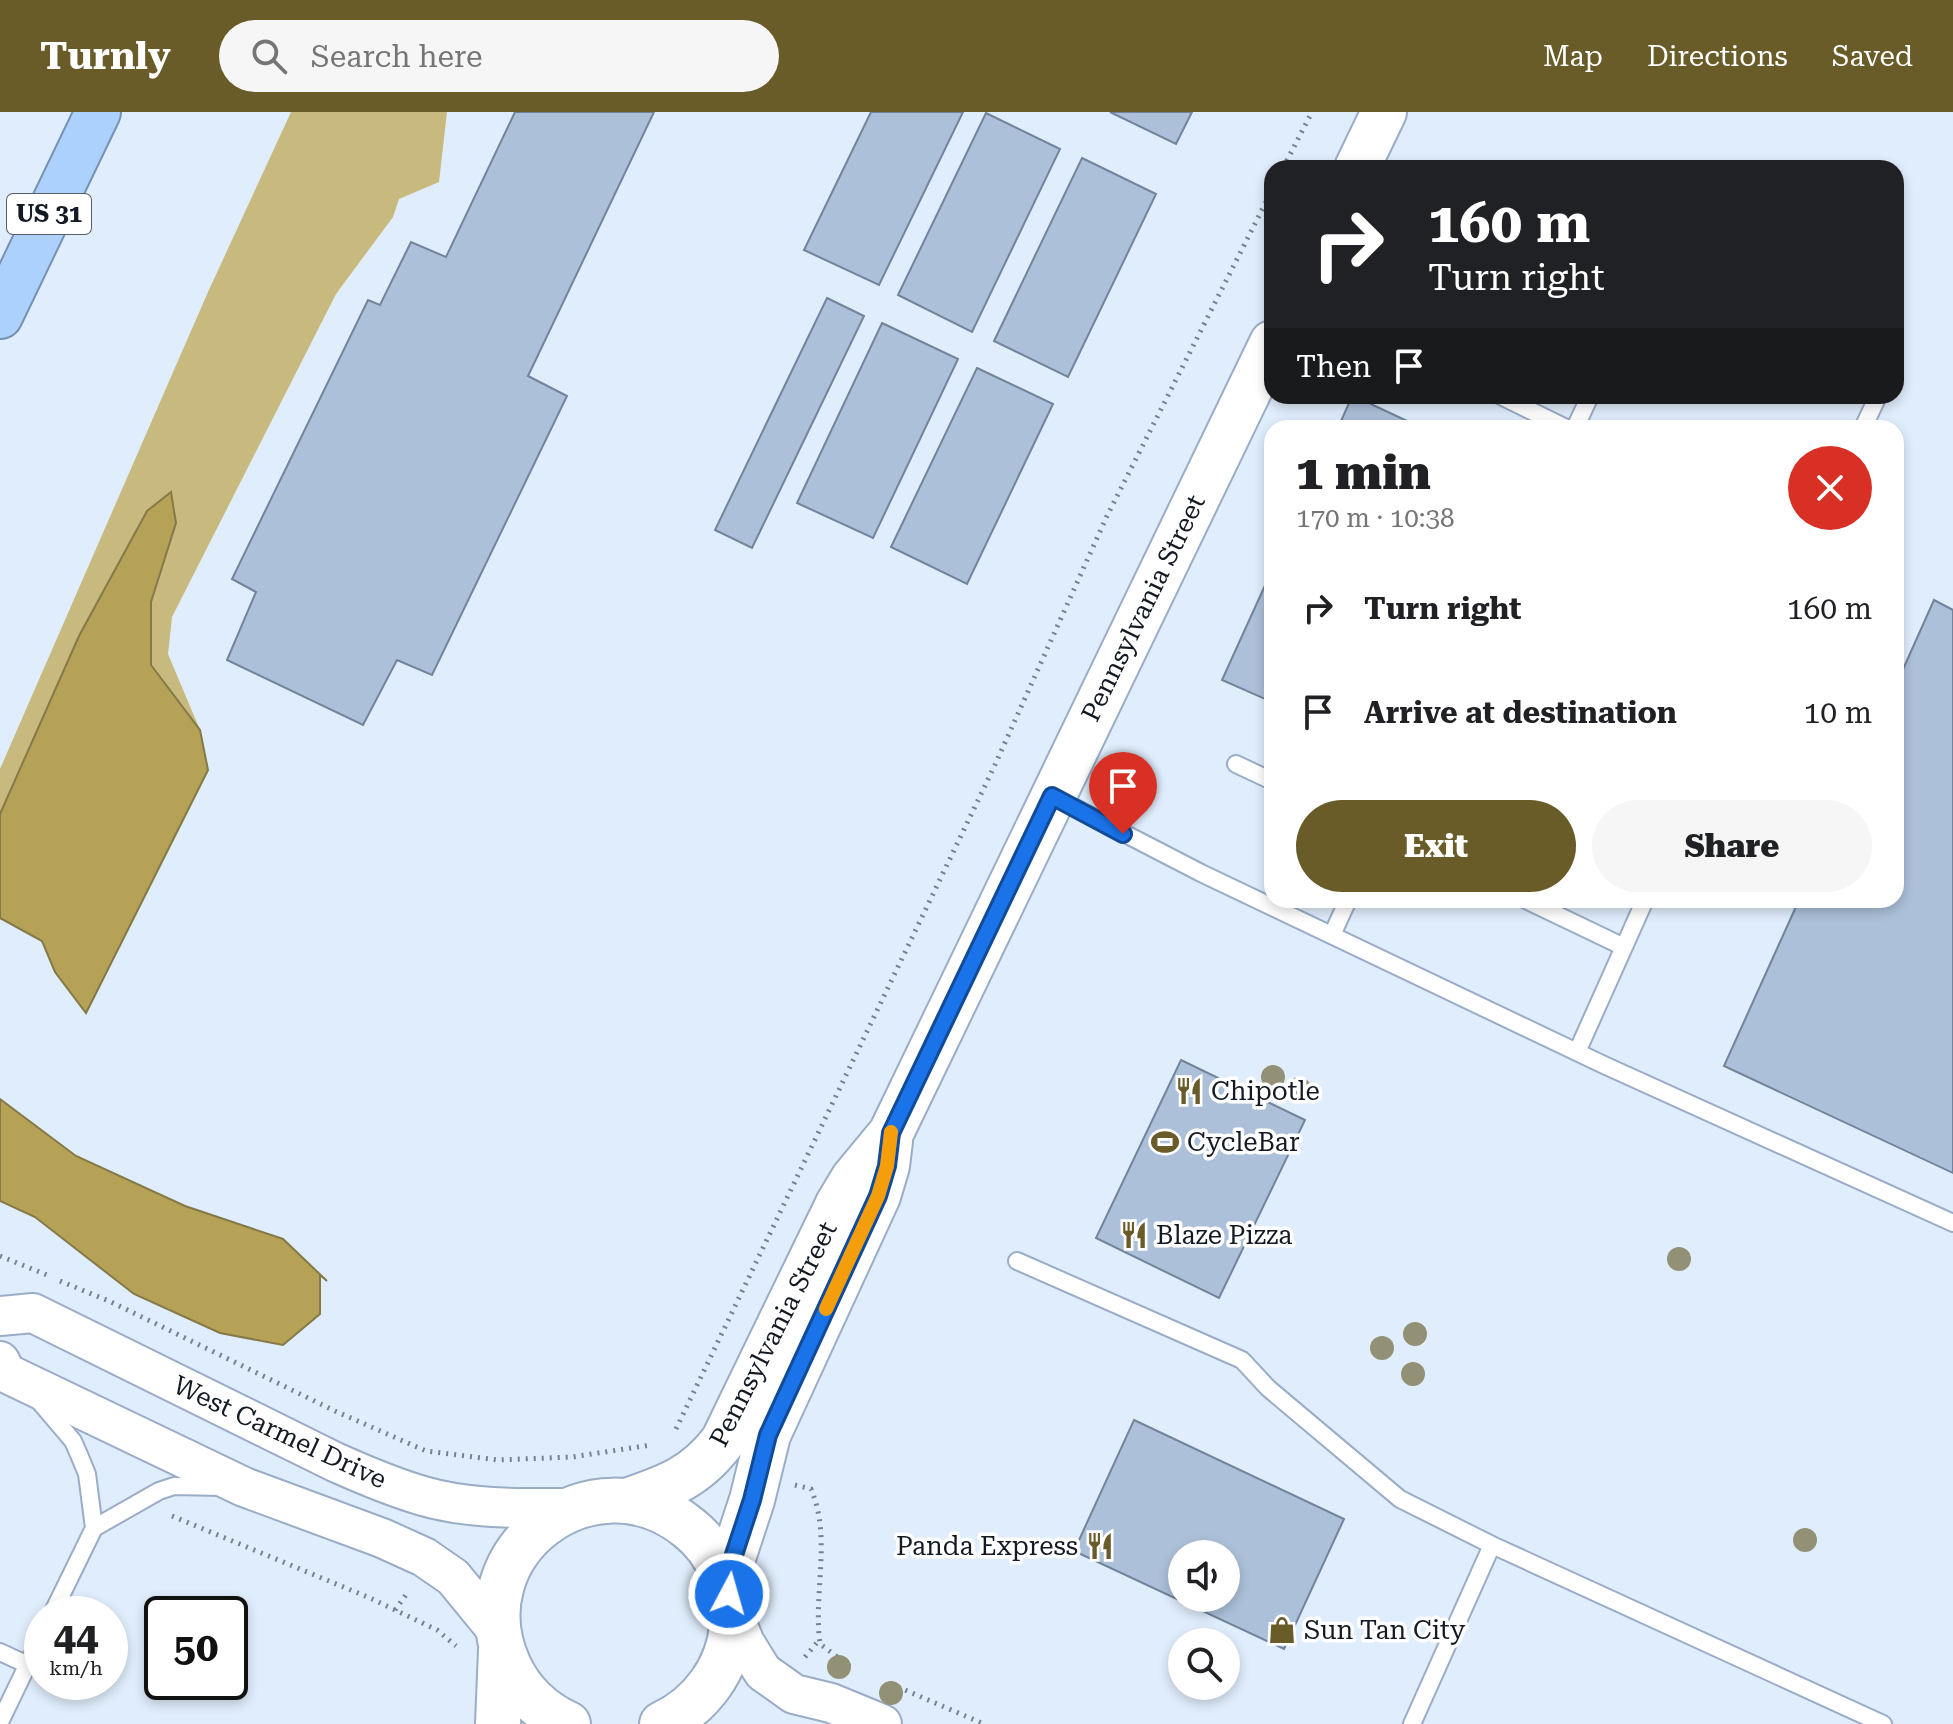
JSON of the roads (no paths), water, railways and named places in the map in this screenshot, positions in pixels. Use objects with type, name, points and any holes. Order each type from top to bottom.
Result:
[{"type":"highway","name":"US 31","points":[[0,316],[98,112]]},
{"type":"main road","points":[[1361,160],[1384,112]]},
{"type":"main road","name":"Pennsylvania Street","points":[[627,1501],[674,1485],[713,1455],[723,1441],[838,1204],[853,1179],[891,1133],[1264,359]]},
{"type":"main road","name":"Pennsylvania Street","points":[[662,1724],[691,1706],[719,1670],[730,1640],[728,1594],[768,1435],[878,1196],[887,1166],[891,1133]]},
{"type":"main road","points":[[498,1724],[500,1591],[517,1552],[536,1530],[572,1508],[599,1501],[627,1501],[669,1514],[693,1531],[712,1553],[728,1594]]},
{"type":"main road","points":[[500,1641],[513,1675],[530,1698],[568,1724]]},
{"type":"street","name":"West Carmel Drive","points":[[0,1316],[33,1313],[335,1462],[424,1497],[506,1508],[572,1508]]},
{"type":"street","points":[[12,1371],[244,1487],[382,1538],[424,1557],[453,1577],[500,1641]]},
{"type":"street","points":[[728,1594],[745,1643],[763,1672],[794,1694],[831,1703],[882,1724]]},
{"type":"lane","points":[[1517,404],[1550,420]]},
{"type":"lane","points":[[1236,764],[1264,777]]},
{"type":"lane","points":[[1052,796],[1264,903]]},
{"type":"lane","points":[[1275,908],[1699,1110],[1953,1223]]},
{"type":"lane","points":[[1332,935],[1344,908]]},
{"type":"lane","points":[[1543,908],[1624,947]]},
{"type":"lane","points":[[1577,1052],[1641,908]]},
{"type":"lane","points":[[1017,1261],[1242,1360],[1268,1388],[1400,1499],[1492,1545],[1883,1724]]},
{"type":"lane","points":[[12,1371],[76,1449],[87,1474],[94,1528],[61,1596]]},
{"type":"lane","points":[[94,1528],[159,1491],[174,1486],[244,1487]]},
{"type":"lane","points":[[1412,1724],[1492,1545]]},
{"type":"lane","points":[[0,1652],[24,1663]]},
{"type":"lane","points":[[0,1722],[24,1673]]},
{"type":"place","name":"Chipotle","points":[[1189,1091]]},
{"type":"place","name":"CycleBar","points":[[1165,1142]]},
{"type":"place","name":"Blaze Pizza","points":[[1134,1235]]},
{"type":"place","name":"Panda Express","points":[[1100,1546]]},
{"type":"place","name":"Sun Tan City","points":[[1282,1630]]}]
